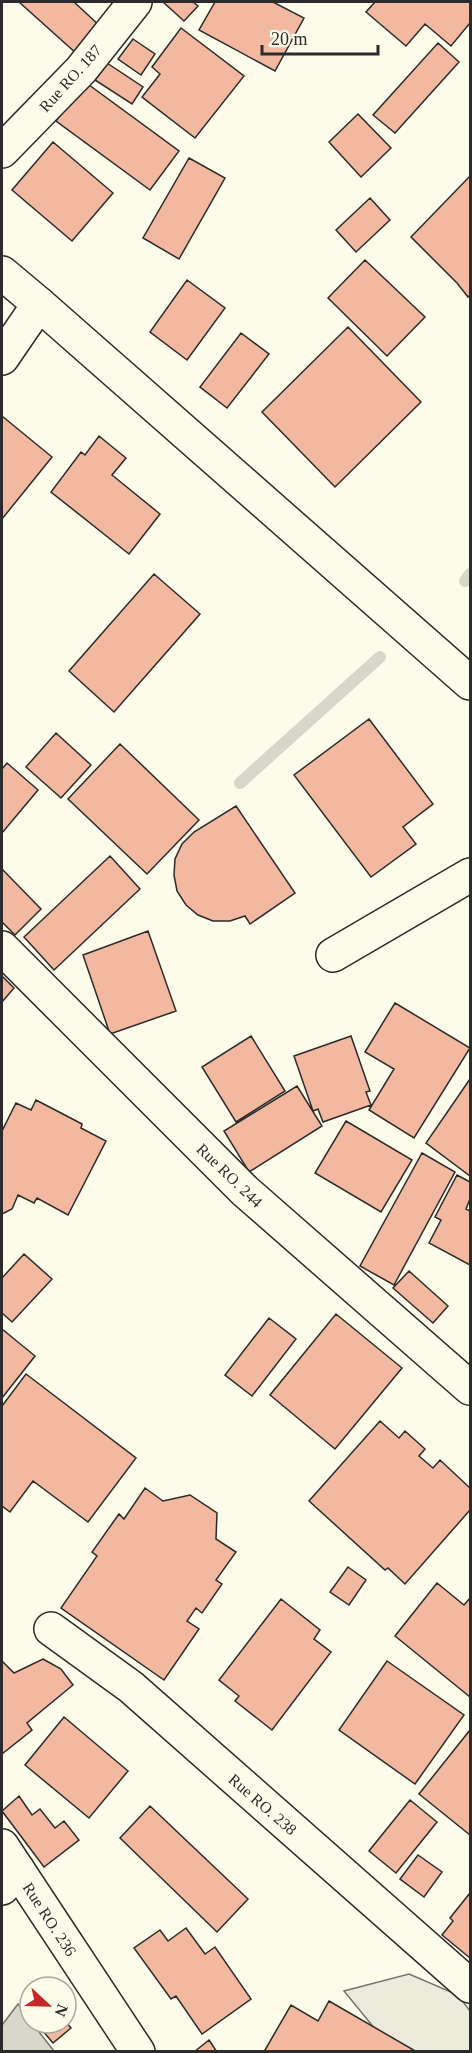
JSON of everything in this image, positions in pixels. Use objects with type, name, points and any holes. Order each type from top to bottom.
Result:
[{"type":"street","name":"Rue RO. 187","points":[[2,151],[81,70],[135,2]]},
{"type":"street","points":[[2,273],[466,679]]},
{"type":"street","points":[[2,358],[39,304]]},
{"type":"street","points":[[333,955],[471,876]]},
{"type":"street","name":"Rue RO. 244","points":[[2,948],[245,1191],[471,1388]]},
{"type":"street","name":"Rue RO. 238","points":[[51,1629],[131,1687],[471,1986]]},
{"type":"street","name":"Rue RO. 236","points":[[7,1868],[138,2052]]},
{"type":"shaded area","points":[[409,1974],[458,1995],[470,2011],[470,2051],[393,2051],[344,1991]]},
{"type":"shaded area","points":[[18,2004],[18,2035],[41,2035],[54,2051],[2,2051],[2,2025]]},
{"type":"building","points":[[19,2],[74,2],[101,27],[77,54]]},
{"type":"building","points":[[163,2],[193,2],[198,6],[184,21]]},
{"type":"building","points":[[215,2],[273,2],[304,18],[275,71],[199,30]]},
{"type":"building","points":[[375,2],[470,2],[470,23],[451,46],[425,24],[406,46],[366,12]]},
{"type":"building","points":[[181,28],[244,76],[195,138],[142,97],[160,74],[152,67]]},
{"type":"building","points":[[133,39],[155,54],[141,75],[118,59]]},
{"type":"building","points":[[438,43],[459,62],[395,133],[373,115]]},
{"type":"building","points":[[107,63],[143,87],[132,104],[95,80]]},
{"type":"building","points":[[85,82],[179,151],[150,190],[56,121]]},
{"type":"building","points":[[358,114],[391,148],[361,177],[329,142]]},
{"type":"building","points":[[53,142],[113,193],[72,241],[12,190]]},
{"type":"building","points":[[189,158],[225,178],[179,259],[143,238]]},
{"type":"building","points":[[470,176],[470,295],[468,297],[411,237]]},
{"type":"building","points":[[370,198],[390,220],[356,252],[336,230]]},
{"type":"building","points":[[365,260],[425,317],[387,356],[328,298]]},
{"type":"building","points":[[187,280],[225,308],[187,360],[150,332]]},
{"type":"building","points":[[348,327],[421,402],[335,487],[262,412]]},
{"type":"building","points":[[241,333],[269,354],[227,408],[200,387]]},
{"type":"building","points":[[2,416],[52,457],[2,519]]},
{"type":"building","points":[[99,436],[126,458],[112,475],[160,514],[129,554],[51,492],[81,452],[85,455]]},
{"type":"building","points":[[154,574],[200,614],[114,712],[69,671]]},
{"type":"building","points":[[369,719],[433,804],[403,827],[416,844],[371,877],[294,775]]},
{"type":"building","points":[[56,733],[91,765],[61,798],[26,767]]},
{"type":"building","points":[[120,744],[199,820],[147,874],[68,799]]},
{"type":"building","points":[[7,763],[38,790],[2,833],[2,769]]},
{"type":"building","points":[[236,806],[295,893],[250,924],[245,916],[230,921],[213,921],[198,915],[186,905],[177,891],[174,875],[175,859],[182,844],[194,832]]},
{"type":"building","points":[[110,856],[140,889],[54,970],[24,937]]},
{"type":"building","points":[[3,870],[41,909],[15,935],[2,922]]},
{"type":"building","points":[[148,931],[176,1011],[110,1034],[83,955]]},
{"type":"building","points":[[2,976],[14,988],[2,1002]]},
{"type":"building","points":[[395,1003],[470,1048],[414,1138],[369,1110],[394,1069],[365,1052]]},
{"type":"building","points":[[251,1036],[285,1091],[236,1122],[202,1067]]},
{"type":"building","points":[[351,1036],[370,1091],[366,1092],[371,1105],[323,1122],[318,1109],[313,1111],[294,1056]]},
{"type":"building","points":[[470,1079],[470,1176],[426,1143]]},
{"type":"building","points":[[297,1086],[322,1126],[249,1172],[224,1131]]},
{"type":"building","points":[[36,1100],[82,1124],[81,1128],[106,1141],[68,1215],[37,1198],[34,1203],[18,1195],[12,1209],[2,1214],[2,1131],[16,1103],[31,1110]]},
{"type":"building","points":[[346,1121],[412,1160],[381,1212],[315,1173]]},
{"type":"building","points":[[422,1153],[455,1172],[394,1285],[360,1266]]},
{"type":"building","points":[[457,1175],[470,1182],[470,1199],[466,1209],[470,1211],[470,1265],[429,1243],[441,1220],[435,1217]]},
{"type":"building","points":[[24,1254],[52,1279],[12,1322],[2,1313],[2,1278]]},
{"type":"building","points":[[409,1271],[448,1306],[433,1323],[393,1288]]},
{"type":"building","points":[[336,1314],[402,1368],[335,1449],[270,1395]]},
{"type":"building","points":[[269,1318],[296,1339],[252,1396],[225,1375]]},
{"type":"building","points":[[2,1329],[35,1356],[2,1398]]},
{"type":"building","points":[[26,1374],[136,1458],[88,1522],[33,1481],[10,1512],[2,1506],[2,1406]]},
{"type":"building","points":[[380,1421],[399,1438],[405,1431],[425,1449],[419,1456],[433,1468],[440,1460],[470,1488],[470,1510],[405,1584],[388,1568],[385,1570],[309,1501]]},
{"type":"building","points":[[145,1488],[163,1501],[190,1495],[217,1513],[216,1539],[236,1552],[216,1580],[222,1584],[202,1613],[196,1608],[187,1621],[199,1629],[164,1680],[61,1608],[97,1556],[92,1552],[119,1514],[124,1519]]},
{"type":"building","points":[[348,1567],[366,1580],[349,1605],[330,1592]]},
{"type":"building","points":[[437,1583],[464,1605],[470,1598],[470,1697],[395,1636]]},
{"type":"building","points":[[281,1599],[320,1630],[314,1639],[331,1652],[272,1730],[235,1701],[239,1696],[219,1680]]},
{"type":"building","points":[[43,1659],[61,1669],[73,1685],[27,1723],[32,1730],[2,1754],[2,1661],[14,1673]]},
{"type":"building","points":[[387,1661],[464,1715],[415,1784],[339,1730]]},
{"type":"building","points":[[64,1717],[128,1771],[89,1818],[25,1765]]},
{"type":"building","points":[[470,1730],[470,1835],[419,1794]]},
{"type":"building","points":[[19,1796],[32,1815],[40,1809],[55,1828],[64,1821],[79,1840],[44,1867],[2,1811]]},
{"type":"building","points":[[410,1800],[437,1822],[396,1873],[369,1851]]},
{"type":"building","points":[[150,1806],[248,1899],[217,1932],[120,1838]]},
{"type":"building","points":[[418,1855],[442,1872],[424,1897],[400,1879]]},
{"type":"building","points":[[470,1893],[470,1958],[442,1935],[453,1921],[450,1918]]},
{"type":"building","points":[[186,1928],[205,1954],[215,1947],[251,1999],[202,2034],[176,1996],[171,1999],[134,1948],[160,1930],[168,1941]]},
{"type":"building","points":[[329,2001],[417,2052],[269,2052],[265,2050],[291,2005],[318,2021]]},
{"type":"building","points":[[46,2035],[63,2035],[53,2043]]},
{"type":"building","points":[[209,2040],[217,2052],[194,2052]]},
{"type":"waterway","points":[[465,581],[470,574]]},
{"type":"waterway","points":[[240,783],[380,657]]}]
